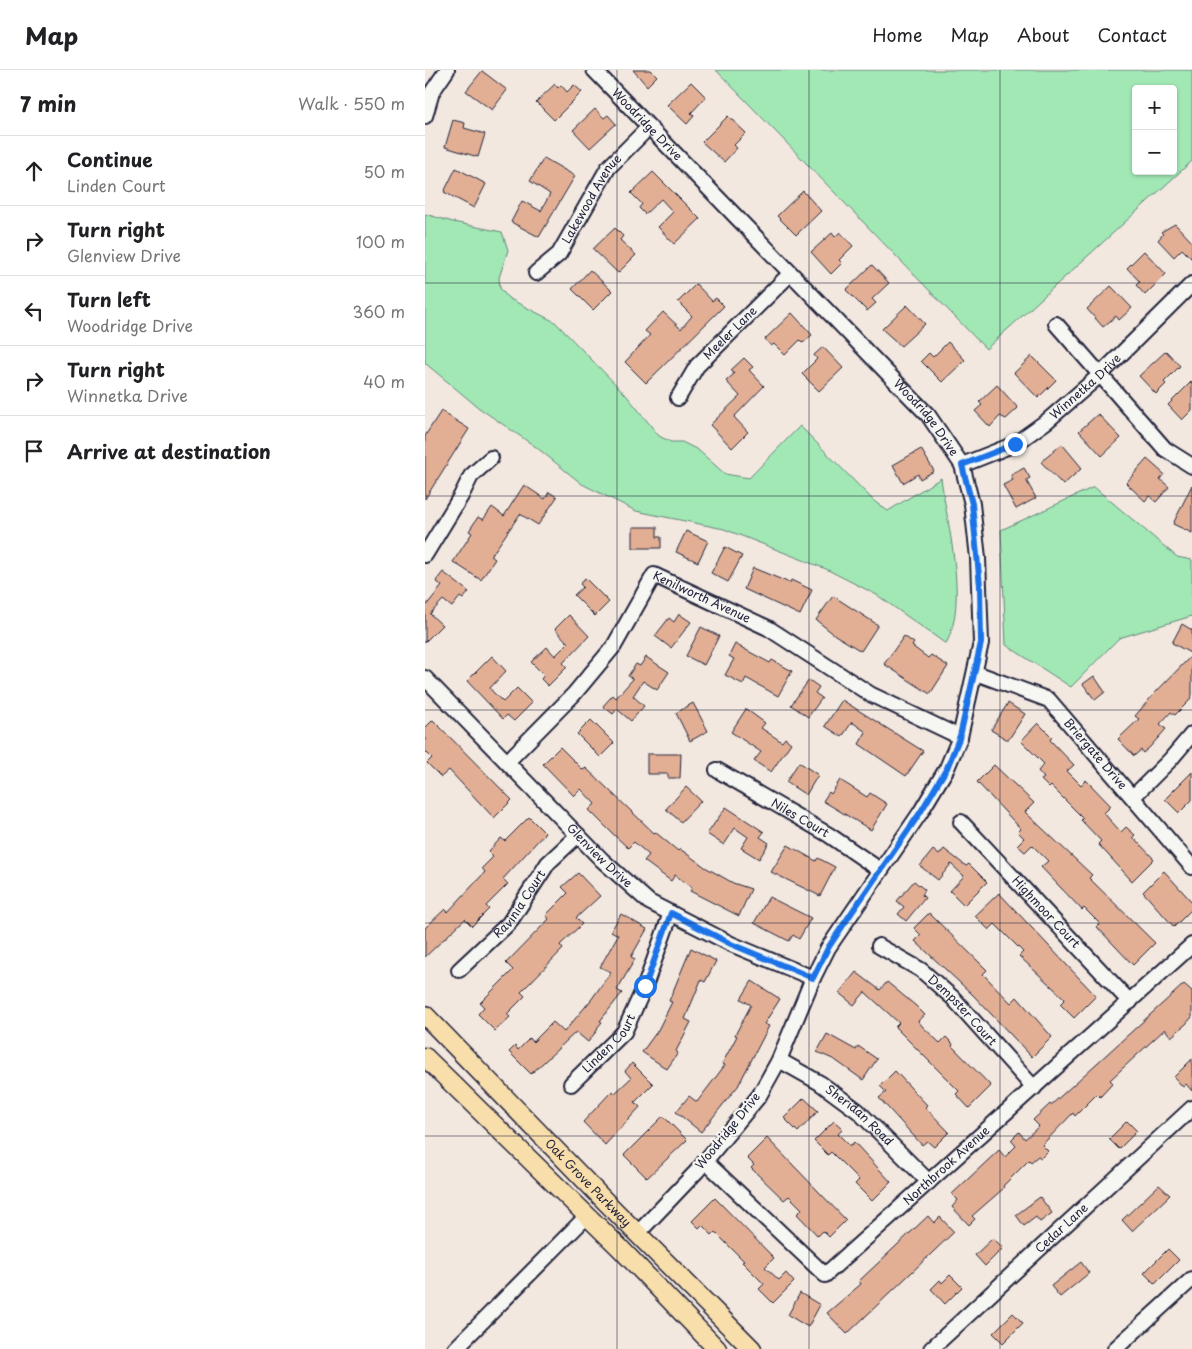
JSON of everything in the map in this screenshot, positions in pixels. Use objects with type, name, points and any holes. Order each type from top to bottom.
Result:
[{"type":"main road","name":"Oak Grove Parkway","points":[[425,1015],[752,1349]]},
{"type":"main road","name":"Oak Grove Parkway","points":[[425,1057],[620,1248],[717,1349]]},
{"type":"main road","points":[[620,1248],[637,1232]]},
{"type":"street","points":[[425,116],[432,92],[447,70]]},
{"type":"street","name":"Woodridge Drive","points":[[595,70],[789,274],[928,415],[962,465],[972,504],[980,586],[981,643],[976,673],[960,736],[947,768],[929,798],[828,948],[813,978],[779,1060],[759,1096],[705,1161],[637,1232]]},
{"type":"street","name":"Lakewood Avenue","points":[[536,273],[559,254],[607,168],[649,127]]},
{"type":"street","name":"Meeler Lane","points":[[678,398],[697,366],[789,274]]},
{"type":"street","name":"Winnetka Drive","points":[[962,465],[1015,444],[1047,421],[1100,375],[1192,284]]},
{"type":"street","points":[[1056,324],[1165,449],[1192,466]]},
{"type":"street","points":[[425,555],[471,476],[491,458]]},
{"type":"street","name":"Kenilworth Avenue","points":[[507,762],[574,694],[614,646],[654,575],[769,628],[870,694],[960,736]]},
{"type":"street","name":"Briergate Drive","points":[[976,673],[1049,700],[1192,867]]},
{"type":"street","name":"Glenview Drive","points":[[425,678],[578,835],[649,902],[731,944],[813,978]]},
{"type":"street","points":[[1133,797],[1170,760],[1192,734]]},
{"type":"street","name":"Niles Court","points":[[717,770],[829,835],[880,870]]},
{"type":"street","name":"Highmoor Court","points":[[961,822],[1130,1002]]},
{"type":"street","name":"Ravinia Court","points":[[459,970],[509,923],[548,863],[578,835]]},
{"type":"street","name":"Linden Court","points":[[571,1084],[624,1032],[645,986],[671,913]]},
{"type":"street","name":"Dempster Court","points":[[879,946],[921,970],[953,998],[1034,1088]]},
{"type":"street","name":"Northbrook Avenue","points":[[705,1161],[825,1275],[1192,946]]},
{"type":"street","name":"Sheridan Road","points":[[779,1060],[820,1082],[858,1111],[929,1182]]},
{"type":"street","name":"Cedar Lane","points":[[931,1349],[1192,1108]]},
{"type":"street","points":[[455,1349],[587,1216]]},
{"type":"street","points":[[1115,1349],[1192,1279]]},
{"type":"green space","points":[[716,70],[1192,70],[1192,161],[1177,175],[1177,85],[1132,85],[1132,175],[1177,175],[986,349]]},
{"type":"green space","points":[[425,214],[502,232],[508,250],[499,278],[500,288],[508,298],[555,322],[627,396],[659,436],[671,442],[682,442],[698,450],[725,474],[749,478],[800,426],[875,502],[888,511],[941,478],[956,585],[956,607],[953,626],[946,644],[877,595],[826,569],[724,529],[636,511],[582,484],[536,447],[479,408],[425,363]]},
{"type":"green space","points":[[1094,487],[1177,557],[1192,560],[1192,616],[1119,638],[1071,687],[1006,645],[1001,530]]},
{"type":"building","points":[[633,70],[651,70],[657,76],[647,86]]},
{"type":"building","points":[[482,71],[507,90],[492,110],[466,91]]},
{"type":"building","points":[[691,82],[706,97],[691,113],[694,116],[687,124],[667,105]]},
{"type":"building","points":[[555,84],[558,88],[561,85],[567,92],[574,85],[582,92],[554,120],[536,102]]},
{"type":"building","points":[[595,109],[604,118],[608,115],[616,124],[590,148],[573,130]]},
{"type":"building","points":[[728,116],[746,133],[734,145],[737,148],[724,162],[702,142]]},
{"type":"building","points":[[453,120],[465,123],[464,128],[485,134],[478,157],[445,147]]},
{"type":"building","points":[[544,158],[575,176],[539,237],[511,222],[522,201],[541,211],[550,194],[530,181]]},
{"type":"building","points":[[456,168],[486,184],[474,208],[444,192]]},
{"type":"building","points":[[653,172],[700,219],[674,244],[658,227],[673,212],[661,199],[645,214],[639,208],[642,204],[631,193]]},
{"type":"building","points":[[803,191],[821,211],[796,235],[777,216]]},
{"type":"building","points":[[1175,224],[1192,242],[1192,259],[1182,249],[1174,257],[1158,240],[1163,234],[1161,232]]},
{"type":"building","points":[[615,228],[623,236],[620,240],[636,255],[618,273],[593,249]]},
{"type":"building","points":[[840,232],[853,246],[839,260],[842,263],[831,274],[811,252],[832,233],[835,237]]},
{"type":"building","points":[[1144,251],[1166,274],[1145,295],[1136,285],[1140,282],[1127,268]]},
{"type":"building","points":[[872,265],[889,283],[872,299],[876,303],[867,311],[846,290]]},
{"type":"building","points":[[590,270],[612,291],[593,310],[572,289]]},
{"type":"building","points":[[696,284],[712,301],[716,298],[724,306],[646,383],[625,362],[650,335],[645,331],[663,312],[681,329],[692,316],[678,302]]},
{"type":"building","points":[[1111,286],[1132,308],[1119,320],[1116,316],[1103,327],[1087,309]]},
{"type":"building","points":[[907,305],[925,324],[901,346],[882,329]]},
{"type":"building","points":[[792,313],[812,335],[803,343],[800,340],[785,355],[774,344],[771,346],[765,339]]},
{"type":"building","points":[[948,342],[965,360],[942,382],[921,361],[929,353],[933,357]]},
{"type":"building","points":[[823,347],[843,368],[819,391],[802,374],[817,359],[814,355]]},
{"type":"building","points":[[1166,351],[1180,366],[1164,382],[1166,384],[1156,394],[1139,376]]},
{"type":"building","points":[[1032,356],[1056,380],[1038,398],[1014,373]]},
{"type":"building","points":[[744,358],[753,367],[749,370],[764,386],[734,417],[748,432],[732,448],[710,425],[740,396],[726,381],[734,374],[731,370]]},
{"type":"building","points":[[1192,381],[1192,410],[1182,420],[1168,405]]},
{"type":"building","points":[[997,385],[1018,408],[1006,419],[1000,416],[990,427],[975,411],[982,405],[979,402]]},
{"type":"building","points":[[441,411],[469,429],[425,499],[425,436]]},
{"type":"building","points":[[1098,414],[1121,438],[1102,456],[1079,431]]},
{"type":"building","points":[[1062,444],[1082,468],[1063,485],[1041,462]]},
{"type":"building","points":[[921,449],[934,471],[920,479],[918,474],[903,483],[893,465]]},
{"type":"building","points":[[1147,459],[1164,474],[1160,479],[1169,487],[1156,502],[1149,496],[1145,501],[1126,483]]},
{"type":"building","points":[[1024,468],[1030,478],[1026,480],[1036,498],[1016,509],[1003,485],[1013,480],[1011,475]]},
{"type":"building","points":[[524,485],[545,499],[549,492],[557,497],[538,525],[520,514],[491,556],[495,559],[481,580],[453,562],[472,533],[469,531],[478,517],[483,520],[492,507],[504,516]]},
{"type":"building","points":[[1192,485],[1192,533],[1173,524]]},
{"type":"building","points":[[633,527],[657,527],[657,537],[661,537],[661,548],[633,548]]},
{"type":"building","points":[[686,531],[708,541],[698,562],[676,552]]},
{"type":"building","points":[[725,547],[742,556],[728,582],[711,573]]},
{"type":"building","points":[[753,568],[790,583],[791,580],[812,590],[800,615],[744,589]]},
{"type":"building","points":[[443,572],[469,592],[463,599],[460,597],[452,607],[443,600],[430,614],[442,625],[425,642],[425,607],[442,586],[436,581]]},
{"type":"building","points":[[585,578],[609,602],[595,616],[574,595],[583,587],[580,584]]},
{"type":"building","points":[[833,596],[878,625],[861,651],[835,635],[816,620]]},
{"type":"building","points":[[679,614],[691,622],[671,648],[655,636],[669,618],[674,622]]},
{"type":"building","points":[[569,615],[589,636],[563,663],[567,667],[548,686],[541,679],[544,675],[531,662],[547,647],[555,656],[568,643],[555,629]]},
{"type":"building","points":[[1182,624],[1192,630],[1192,654],[1172,643]]},
{"type":"building","points":[[701,627],[719,636],[704,665],[686,656]]},
{"type":"building","points":[[904,636],[914,643],[912,646],[928,658],[931,655],[948,666],[930,694],[884,664]]},
{"type":"building","points":[[735,644],[770,663],[772,660],[792,671],[778,696],[746,678],[743,684],[725,675],[734,659],[729,656]]},
{"type":"building","points":[[1192,655],[1192,695],[1189,701],[1175,715],[1171,712],[1160,724],[1166,729],[1150,747],[1143,753],[1141,750],[1134,756],[1118,739],[1139,719],[1135,716],[1153,695]]},
{"type":"building","points":[[492,656],[506,671],[490,688],[492,691],[503,702],[517,688],[532,703],[514,721],[507,715],[503,719],[467,681]]},
{"type":"building","points":[[646,657],[669,672],[657,690],[643,681],[633,696],[644,706],[631,721],[617,709],[613,714],[603,706],[613,695],[616,698],[633,679],[628,676],[636,664],[640,666]]},
{"type":"building","points":[[1094,676],[1105,692],[1095,700],[1083,684]]},
{"type":"building","points":[[809,680],[819,687],[815,693],[822,698],[808,717],[791,705]]},
{"type":"building","points":[[842,700],[923,751],[906,776],[859,744],[866,732],[852,722],[842,737],[825,726]]},
{"type":"building","points":[[693,703],[708,731],[690,741],[676,713]]},
{"type":"building","points":[[1008,703],[1025,714],[1009,739],[1006,739],[991,730]]},
{"type":"building","points":[[746,709],[765,723],[761,728],[782,742],[785,738],[791,743],[771,772],[754,761],[761,752],[731,732]]},
{"type":"building","points":[[433,720],[512,800],[494,818],[449,770],[441,777],[427,763],[432,758],[425,751],[425,728]]},
{"type":"building","points":[[591,720],[614,743],[600,757],[577,734]]},
{"type":"building","points":[[1038,723],[1052,737],[1050,740],[1074,765],[1067,771],[1081,785],[1086,780],[1111,806],[1104,813],[1109,819],[1121,832],[1126,827],[1135,835],[1133,837],[1154,859],[1132,881],[1098,844],[1101,841],[1081,820],[1083,818],[1051,786],[1049,788],[1041,780],[1044,778],[1038,771],[1044,764],[1021,741]]},
{"type":"building","points":[[560,747],[583,770],[586,768],[654,833],[678,851],[680,849],[705,867],[733,883],[751,889],[739,916],[690,891],[692,888],[675,875],[671,881],[644,861],[649,855],[634,842],[628,848],[611,832],[589,810],[595,804],[581,789],[574,796],[543,764]]},
{"type":"building","points":[[647,754],[681,754],[680,778],[668,778],[668,774],[647,774]]},
{"type":"building","points":[[799,762],[818,775],[806,795],[786,782]]},
{"type":"building","points":[[994,765],[1034,803],[1025,812],[1092,875],[1089,878],[1155,943],[1133,965],[1097,927],[1100,924],[1084,908],[1082,910],[1041,867],[1048,861],[1032,845],[1025,852],[1017,845],[1024,838],[1018,832],[1021,829],[977,782]]},
{"type":"building","points":[[1192,772],[1192,800],[1179,813],[1165,799]]},
{"type":"building","points":[[840,780],[867,797],[870,793],[887,804],[871,830],[823,801],[829,792],[831,794]]},
{"type":"building","points":[[686,787],[701,801],[681,822],[666,809]]},
{"type":"building","points":[[726,807],[764,832],[760,837],[769,843],[759,859],[741,848],[748,837],[735,828],[724,845],[707,834]]},
{"type":"building","points":[[529,817],[545,833],[503,879],[508,884],[486,906],[489,909],[472,926],[465,919],[425,957],[425,928],[445,909],[448,912],[485,872],[482,868],[493,857],[488,852],[501,838],[505,841]]},
{"type":"building","points":[[788,845],[816,861],[818,858],[835,867],[820,896],[771,872]]},
{"type":"building","points":[[944,849],[966,866],[969,864],[987,882],[964,905],[950,891],[964,876],[951,864],[938,880],[920,866],[933,850],[939,855]]},
{"type":"building","points":[[1164,871],[1192,902],[1192,909],[1174,927],[1143,892]]},
{"type":"building","points":[[578,873],[600,896],[576,918],[582,924],[560,945],[563,949],[521,992],[525,996],[507,1014],[510,1017],[495,1031],[478,1014],[484,1007],[480,1003],[513,970],[506,963],[549,919],[546,915],[568,893],[562,887]]},
{"type":"building","points":[[914,881],[925,890],[922,895],[925,898],[906,921],[898,914],[904,907],[897,901]]},
{"type":"building","points":[[999,893],[1096,996],[1074,1018],[1060,1004],[1065,999],[1019,956],[1023,952],[995,924],[989,930],[975,916]]},
{"type":"building","points":[[769,897],[811,918],[799,939],[793,935],[789,941],[754,923]]},
{"type":"building","points":[[929,913],[987,970],[983,974],[1011,1003],[1017,997],[1052,1037],[1032,1057],[973,995],[915,941],[921,935],[914,928]]},
{"type":"building","points":[[621,914],[647,929],[631,957],[635,959],[617,990],[622,993],[600,1021],[602,1022],[588,1042],[576,1032],[531,1074],[509,1052],[515,1046],[518,1050],[530,1038],[533,1042],[553,1022],[564,1032],[591,1000],[611,972],[600,967],[618,935],[611,931]]},
{"type":"building","points":[[691,948],[716,961],[705,982],[701,980],[685,1019],[691,1022],[676,1051],[678,1053],[667,1069],[642,1052],[658,1030],[672,1002],[669,1001]]},
{"type":"building","points":[[856,972],[880,990],[887,982],[916,1006],[925,1015],[918,1021],[923,1027],[940,1043],[946,1037],[953,1044],[952,1046],[991,1086],[969,1108],[956,1094],[959,1091],[895,1027],[899,1023],[865,992],[854,1005],[839,993]]},
{"type":"building","points":[[752,981],[780,999],[764,1024],[769,1026],[738,1086],[701,1132],[676,1112],[689,1096],[697,1102],[725,1065],[722,1064],[751,1005],[741,999]]},
{"type":"building","points":[[1184,984],[1192,991],[1192,1017],[1186,1024],[1171,1037],[1165,1029],[1110,1080],[1113,1083],[1100,1097],[1097,1094],[1075,1116],[1073,1113],[1042,1145],[1048,1151],[1041,1158],[1038,1156],[1031,1162],[1029,1160],[1003,1186],[1004,1188],[972,1216],[975,1219],[969,1225],[952,1207],[958,1200],[952,1194],[999,1150],[1005,1157],[1016,1146],[1011,1140],[1019,1132],[1025,1139],[1039,1126],[1033,1120]]},
{"type":"building","points":[[827,1034],[856,1050],[858,1046],[877,1059],[863,1080],[835,1060],[817,1052]]},
{"type":"building","points":[[1192,1059],[1192,1091],[1186,1084],[1183,1087],[1174,1077]]},
{"type":"building","points":[[632,1063],[653,1084],[635,1102],[640,1107],[605,1145],[583,1122],[612,1091],[614,1094],[631,1078],[625,1071]]},
{"type":"building","points":[[895,1071],[949,1132],[934,1147],[927,1141],[922,1145],[879,1098],[886,1092],[880,1086]]},
{"type":"building","points":[[804,1098],[818,1111],[798,1132],[784,1118]]},
{"type":"building","points":[[663,1116],[687,1140],[647,1178],[624,1155]]},
{"type":"building","points":[[834,1121],[843,1129],[838,1134],[850,1146],[854,1142],[891,1182],[872,1201],[855,1184],[859,1180],[831,1152],[828,1155],[814,1141]]},
{"type":"building","points":[[1127,1121],[1137,1131],[1119,1149],[1109,1139]]},
{"type":"building","points":[[767,1138],[846,1220],[829,1237],[823,1231],[818,1236],[797,1214],[802,1209],[789,1196],[784,1200],[751,1168],[754,1165],[747,1158]]},
{"type":"building","points":[[1159,1185],[1170,1195],[1132,1231],[1122,1220]]},
{"type":"building","points":[[1040,1197],[1052,1213],[1040,1222],[1036,1217],[1024,1226],[1016,1215]]},
{"type":"building","points":[[715,1198],[774,1258],[765,1267],[779,1280],[786,1273],[794,1282],[773,1303],[759,1289],[764,1284],[742,1262],[744,1261],[715,1232],[712,1235],[702,1225],[699,1228],[692,1221]]},
{"type":"building","points":[[928,1216],[934,1223],[940,1217],[954,1232],[847,1334],[827,1313],[861,1284],[859,1281]]},
{"type":"building","points":[[993,1238],[1003,1248],[985,1266],[975,1255]]},
{"type":"building","points":[[1168,1249],[1179,1260],[1155,1284],[1144,1273]]},
{"type":"building","points":[[1081,1262],[1089,1273],[1060,1297],[1051,1286]]},
{"type":"building","points":[[950,1275],[962,1287],[945,1304],[931,1289],[940,1280],[942,1283]]},
{"type":"building","points":[[800,1293],[820,1305],[808,1327],[788,1315]]},
{"type":"building","points":[[1013,1313],[1023,1323],[1003,1343],[993,1333]]},
{"type":"route","points":[[645,986],[671,913],[731,944],[813,978],[828,948],[920,813],[947,768],[960,736],[976,673],[981,643],[978,558],[972,504],[962,465],[1015,444]]}]
